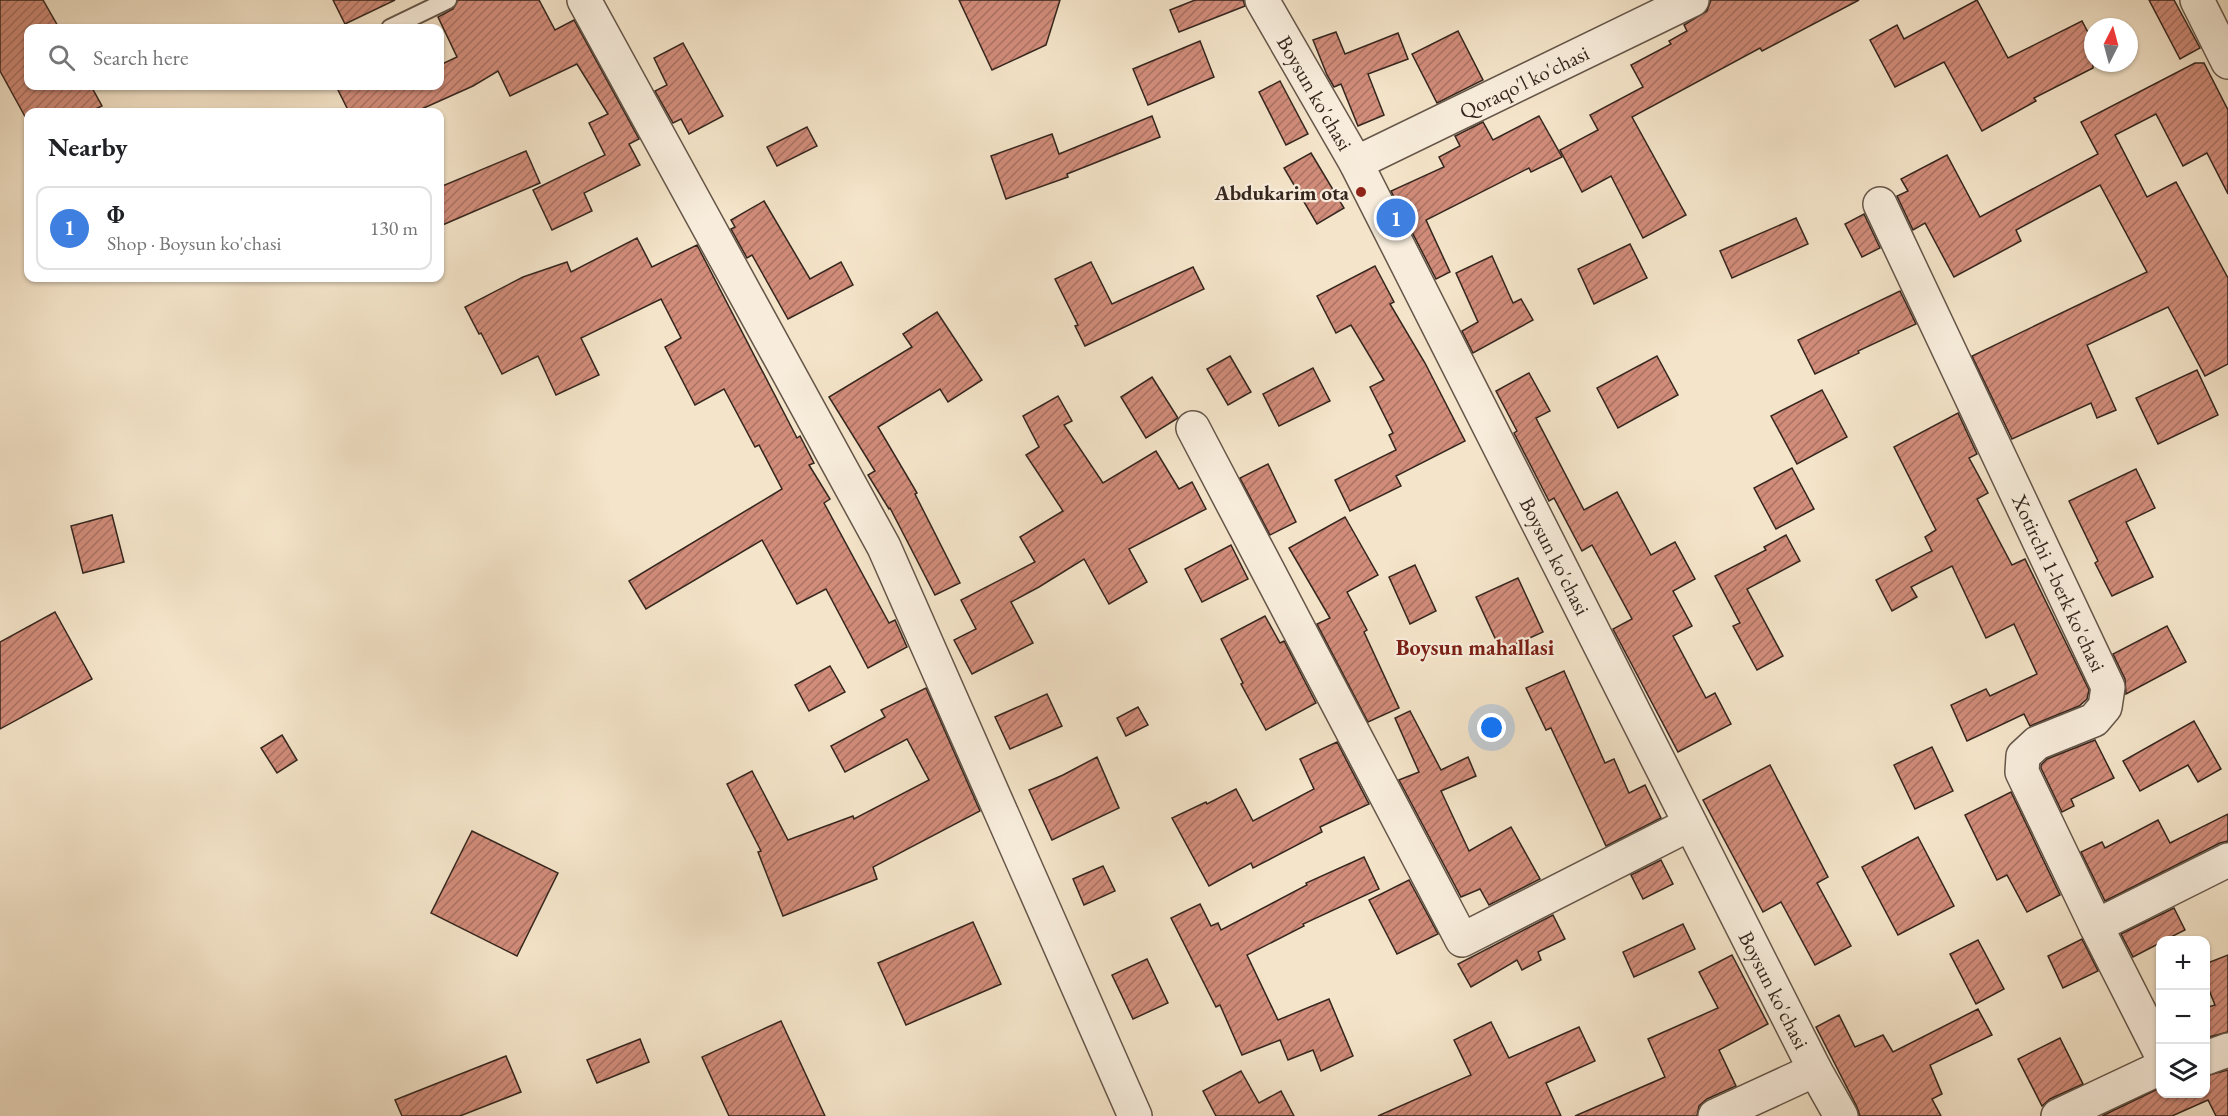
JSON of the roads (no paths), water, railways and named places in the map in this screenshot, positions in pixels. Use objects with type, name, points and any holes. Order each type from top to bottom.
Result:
[{"type":"street","points":[[584,0],[884,547],[1135,1116]]},
{"type":"street","name":"Boysun ko'chasi","points":[[1262,0],[1356,163],[1815,1070],[1841,1116]]},
{"type":"street","name":"Qoraqo'l ko'chasi","points":[[1356,163],[1692,0]]},
{"type":"street","points":[[2197,0],[2228,62]]},
{"type":"street","name":"Xotirchi 1-berk ko'chasi","points":[[1880,204],[2109,687],[2105,707],[2094,720],[2037,743],[2023,756],[2022,772],[2156,1044]]},
{"type":"street","points":[[1193,428],[1462,940],[1690,824]]},
{"type":"street","points":[[2096,926],[2228,860]]},
{"type":"street","points":[[2210,1056],[2228,1050]]},
{"type":"street","points":[[1715,1116],[1815,1070]]},
{"type":"street","points":[[2058,1116],[2156,1070]]},
{"type":"lane","points":[[398,24],[448,0]]},
{"type":"place","name":"Abdukarim ota","points":[[1361,192]]},
{"type":"place","name":"Ф","points":[[1396,218]]},
{"type":"district","name":"Boysun mahallasi","points":[[1475,647]]}]
